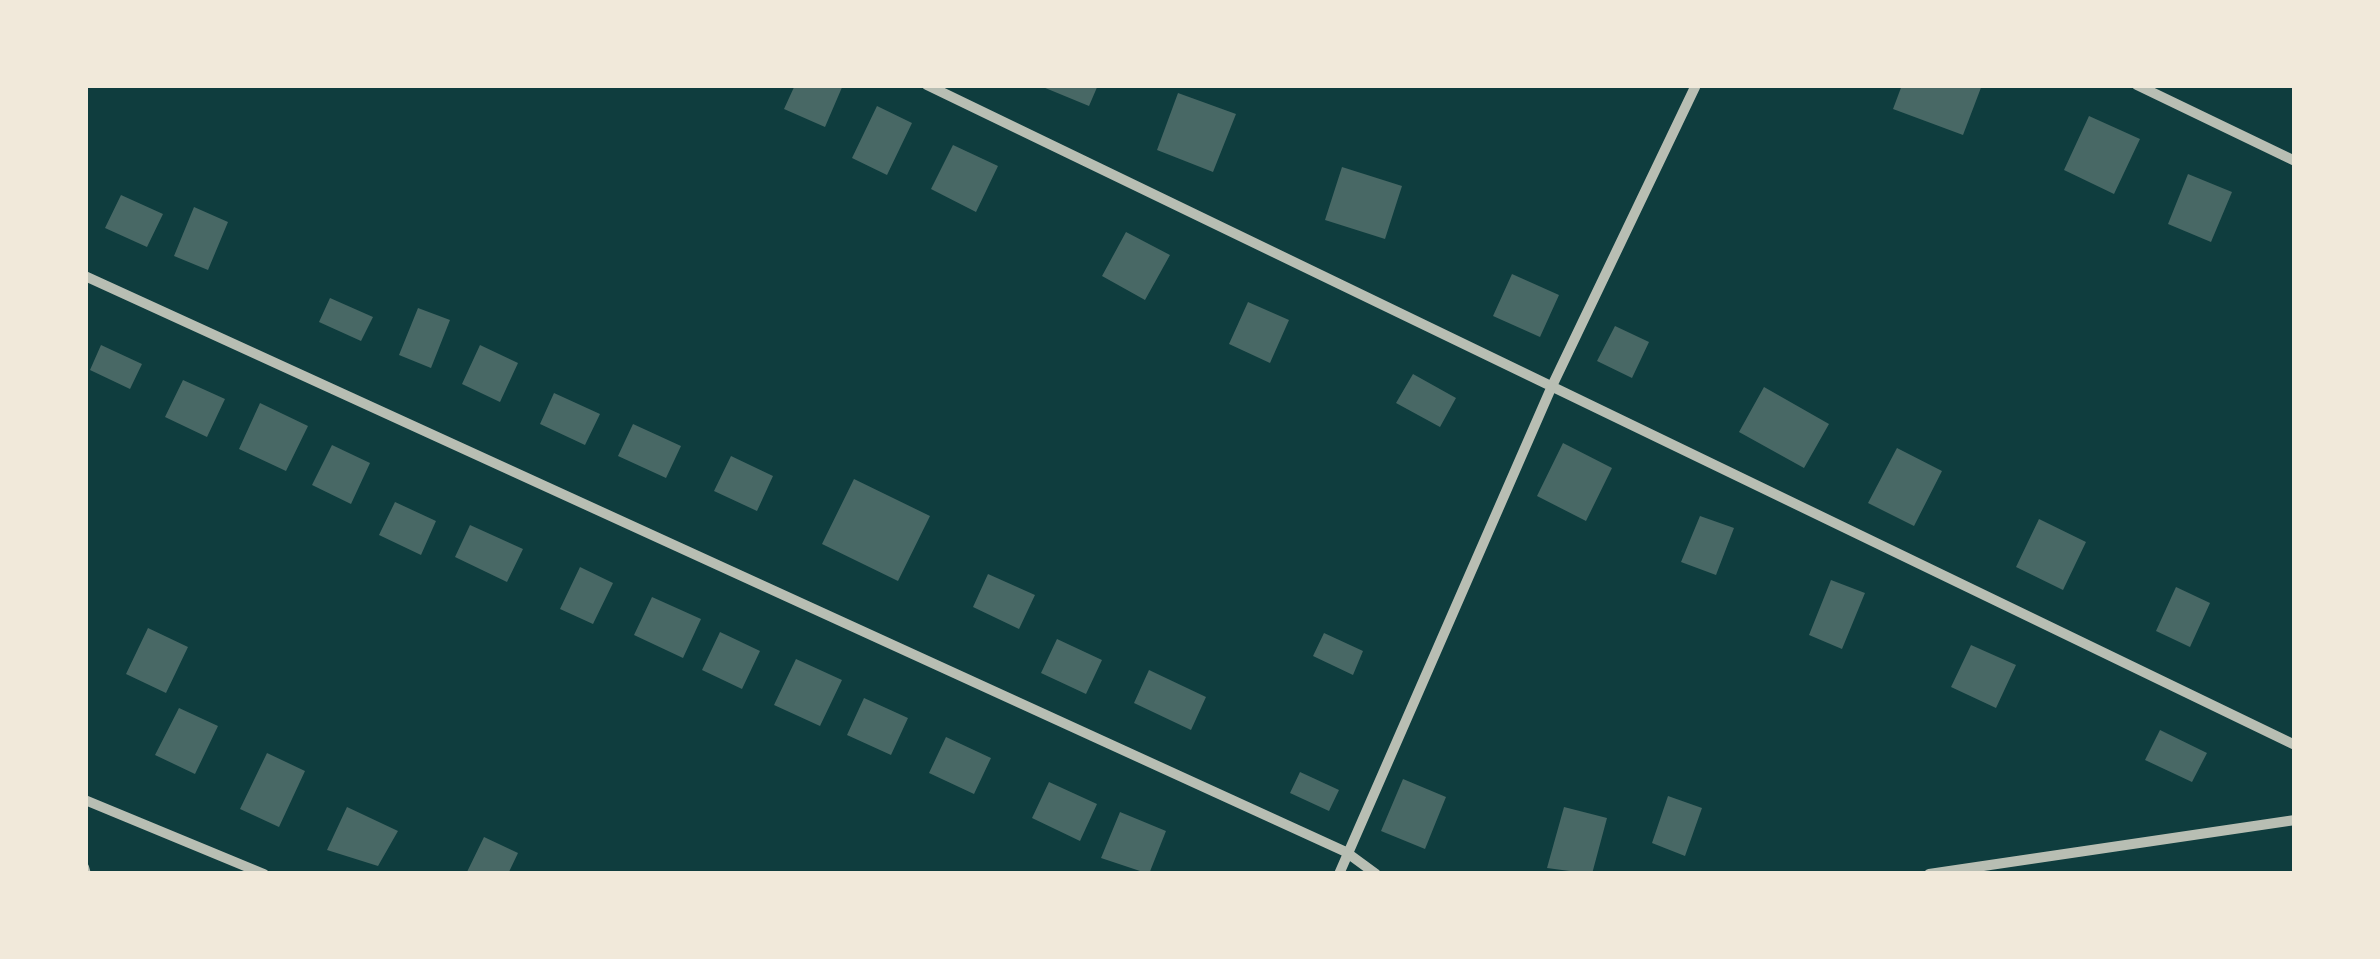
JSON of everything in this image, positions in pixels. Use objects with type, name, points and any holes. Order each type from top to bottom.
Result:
[{"type":"street","points":[[927,85],[2295,745]]},
{"type":"street","points":[[1339,874],[1552,386],[1696,85]]},
{"type":"street","points":[[2137,85],[2295,160]]},
{"type":"street","points":[[85,276],[1346,852],[1376,874]]},
{"type":"street","points":[[85,800],[264,874]]},
{"type":"street","points":[[1929,874],[2295,820]]},
{"type":"building","points":[[795,85],[843,85],[825,127],[784,109]]},
{"type":"building","points":[[1038,85],[1098,85],[1089,106]]},
{"type":"building","points":[[1902,85],[1982,85],[1963,135],[1893,109]]},
{"type":"building","points":[[1178,93],[1236,114],[1213,172],[1157,150]]},
{"type":"building","points":[[877,106],[912,123],[887,175],[852,158]]},
{"type":"building","points":[[2089,116],[2140,139],[2114,194],[2064,170]]},
{"type":"building","points":[[953,145],[998,166],[976,212],[931,189]]},
{"type":"building","points":[[1342,167],[1402,186],[1385,239],[1325,220]]},
{"type":"building","points":[[2188,174],[2232,192],[2211,242],[2168,224]]},
{"type":"building","points":[[121,195],[163,214],[147,247],[105,228]]},
{"type":"building","points":[[194,207],[228,222],[208,270],[174,256]]},
{"type":"building","points":[[1126,232],[1170,255],[1145,300],[1102,276]]},
{"type":"building","points":[[1512,274],[1559,295],[1540,337],[1493,316]]},
{"type":"building","points":[[330,298],[373,317],[361,341],[319,322]]},
{"type":"building","points":[[1248,302],[1289,320],[1270,363],[1229,344]]},
{"type":"building","points":[[418,308],[450,320],[431,368],[399,355]]},
{"type":"building","points":[[1615,326],[1649,342],[1632,378],[1597,361]]},
{"type":"building","points":[[101,345],[142,364],[130,389],[90,370]]},
{"type":"building","points":[[480,345],[518,363],[500,402],[462,384]]},
{"type":"building","points":[[1413,374],[1456,398],[1440,427],[1396,403]]},
{"type":"building","points":[[183,380],[225,399],[207,437],[165,417]]},
{"type":"building","points":[[1764,387],[1829,424],[1804,468],[1739,432]]},
{"type":"building","points":[[554,393],[600,414],[585,445],[540,424]]},
{"type":"building","points":[[260,403],[308,426],[286,471],[239,449]]},
{"type":"building","points":[[633,424],[681,446],[666,478],[618,456]]},
{"type":"building","points":[[1563,443],[1612,468],[1586,521],[1537,496]]},
{"type":"building","points":[[332,445],[370,463],[351,504],[312,485]]},
{"type":"building","points":[[1897,448],[1942,471],[1914,526],[1868,503]]},
{"type":"building","points":[[731,456],[773,476],[757,511],[714,491]]},
{"type":"building","points":[[854,479],[930,516],[898,581],[822,544]]},
{"type":"building","points":[[395,502],[436,521],[421,555],[379,535]]},
{"type":"building","points":[[1700,516],[1734,528],[1716,575],[1681,562]]},
{"type":"building","points":[[2039,519],[2086,542],[2063,590],[2016,567]]},
{"type":"building","points":[[470,525],[523,549],[507,582],[455,557]]},
{"type":"building","points":[[580,567],[613,583],[593,624],[560,609]]},
{"type":"building","points":[[988,574],[1035,595],[1019,629],[973,607]]},
{"type":"building","points":[[1831,580],[1865,593],[1842,649],[1809,635]]},
{"type":"building","points":[[2176,587],[2210,603],[2190,647],[2156,631]]},
{"type":"building","points":[[652,597],[701,619],[683,658],[634,635]]},
{"type":"building","points":[[148,628],[188,647],[166,693],[126,674]]},
{"type":"building","points":[[720,632],[760,651],[742,689],[702,670]]},
{"type":"building","points":[[1324,633],[1363,651],[1353,675],[1313,656]]},
{"type":"building","points":[[1057,639],[1102,660],[1086,694],[1041,673]]},
{"type":"building","points":[[1971,645],[2016,665],[1996,708],[1951,687]]},
{"type":"building","points":[[796,659],[842,680],[820,726],[774,705]]},
{"type":"building","points":[[1149,670],[1206,697],[1191,730],[1134,703]]},
{"type":"building","points":[[864,698],[908,718],[891,755],[847,735]]},
{"type":"building","points":[[179,708],[218,726],[195,774],[155,755]]},
{"type":"building","points":[[2160,730],[2207,753],[2192,782],[2145,760]]},
{"type":"building","points":[[946,737],[991,758],[974,794],[929,773]]},
{"type":"building","points":[[267,753],[305,771],[279,827],[240,809]]},
{"type":"building","points":[[1300,772],[1339,790],[1329,811],[1290,793]]},
{"type":"building","points":[[1403,779],[1446,797],[1425,849],[1381,831]]},
{"type":"building","points":[[1049,782],[1097,804],[1080,841],[1032,818]]},
{"type":"building","points":[[1668,796],[1702,808],[1685,856],[1652,843]]},
{"type":"building","points":[[347,807],[398,831],[378,866],[327,850]]},
{"type":"building","points":[[1564,807],[1607,818],[1592,874],[1547,868]]},
{"type":"building","points":[[1120,812],[1166,831],[1149,874],[1101,858]]},
{"type":"building","points":[[484,837],[518,853],[508,874],[466,874]]}]
